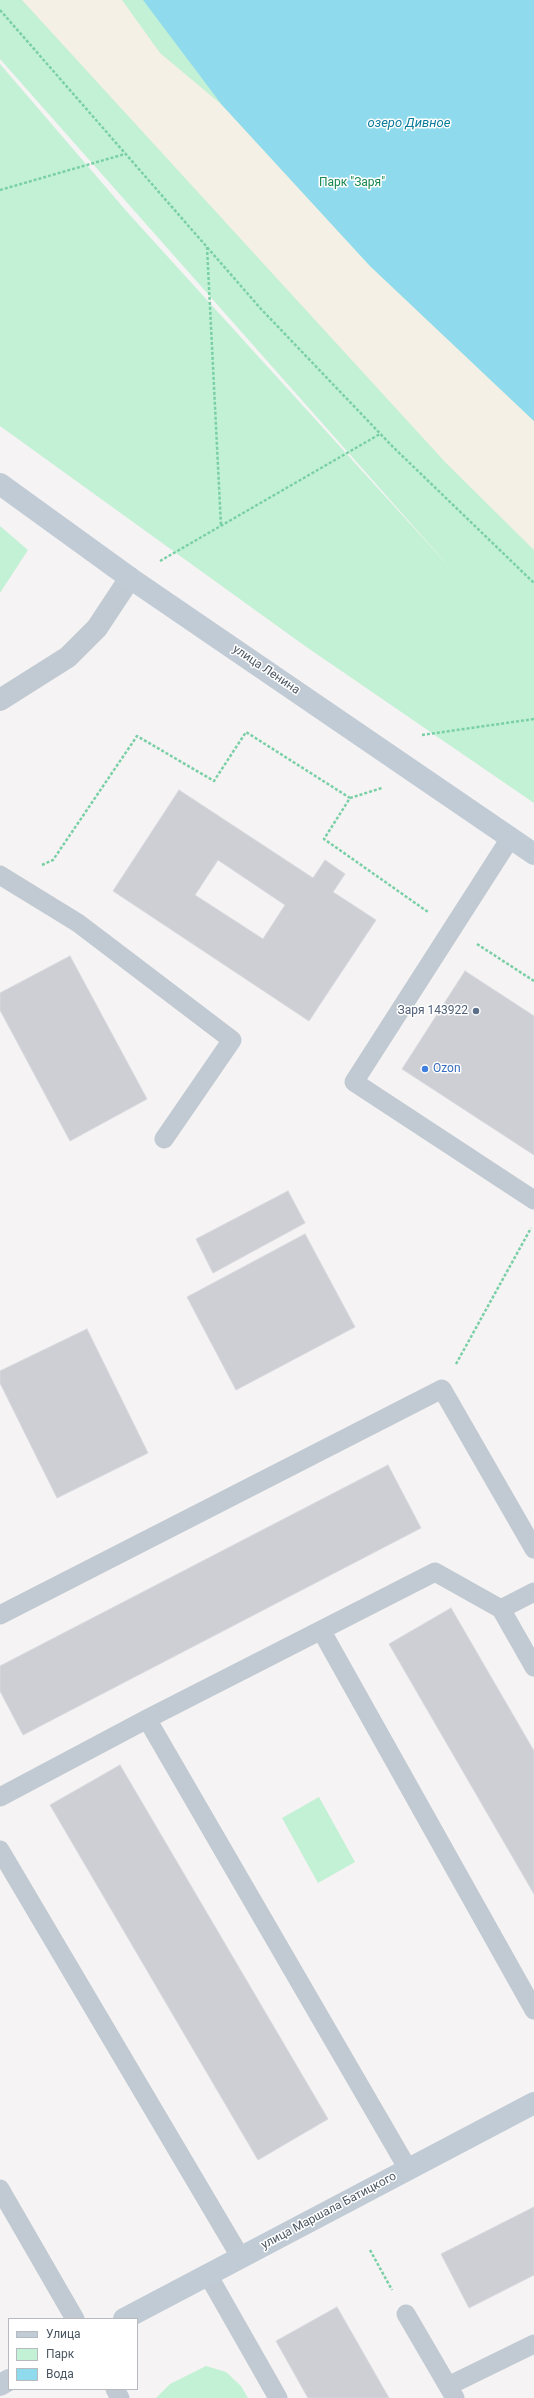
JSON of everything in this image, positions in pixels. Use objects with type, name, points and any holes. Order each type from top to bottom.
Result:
[{"type":"street","name":"улица Ленина","points":[[0,484],[130,578],[534,854]]},
{"type":"street","points":[[0,700],[68,657],[97,628],[130,578]]},
{"type":"street","name":"улица Маршала Батицкого","points":[[126,2318],[534,2103]]},
{"type":"lane","points":[[511,837],[354,1082],[534,1200]]},
{"type":"lane","points":[[5,878],[78,923],[232,1040],[164,1139]]},
{"type":"lane","points":[[0,1615],[442,1390],[534,1549]]},
{"type":"lane","points":[[0,1797],[147,1719],[435,1572],[502,1609],[534,1667]]},
{"type":"lane","points":[[502,1609],[534,1592]]},
{"type":"lane","points":[[321,1630],[534,2010]]},
{"type":"lane","points":[[147,1719],[408,2169]]},
{"type":"lane","points":[[0,1850],[241,2258]]},
{"type":"lane","points":[[0,2189],[74,2318]]},
{"type":"lane","points":[[208,2275],[278,2398]]},
{"type":"lane","points":[[406,2314],[451,2392],[534,2344]]},
{"type":"path","points":[[0,10],[261,309],[380,434],[534,583]]},
{"type":"path","points":[[0,190],[125,154]]},
{"type":"path","points":[[207,246],[221,526]]},
{"type":"path","points":[[130,578],[380,434]]},
{"type":"path","points":[[422,735],[534,719]]},
{"type":"path","points":[[5,878],[53,860],[137,736],[214,781],[246,732],[350,798]]},
{"type":"path","points":[[384,788],[350,798],[324,839],[453,929],[534,981]]},
{"type":"path","points":[[442,1390],[534,1223]]},
{"type":"path","points":[[370,2250],[406,2314]]},
{"type":"green space","name":"Парк \"Заря\"","points":[[0,0],[534,0],[534,803],[305,646],[0,426],[0,64],[128,213],[453,571],[0,59]]},
{"type":"green space","points":[[0,526],[28,550],[0,593]]},
{"type":"green space","points":[[319,1797],[355,1862],[318,1883],[282,1818]]},
{"type":"green space","points":[[206,2366],[226,2372],[241,2386],[248,2398],[156,2398],[170,2384]]},
{"type":"sand","points":[[22,0],[122,0],[160,53],[222,105],[370,266],[534,421],[534,550],[446,463]]},
{"type":"water","name":"озеро Дивное","points":[[143,0],[534,0],[534,421],[370,266],[222,105]]},
{"type":"building","points":[[179,790],[313,878],[325,860],[345,874],[333,892],[376,920],[309,1021],[113,891]],"holes":[[[218,860],[285,905],[263,939],[195,895]]]},
{"type":"building","points":[[70,956],[147,1099],[70,1141],[0,1010],[0,993]]},
{"type":"building","points":[[465,971],[534,1016],[534,1155],[402,1069]]},
{"type":"building","points":[[288,1191],[305,1223],[213,1273],[196,1239]]},
{"type":"building","points":[[305,1234],[355,1327],[236,1390],[187,1297]]},
{"type":"building","points":[[87,1329],[148,1453],[57,1498],[0,1383],[0,1371]]},
{"type":"building","points":[[388,1465],[421,1528],[23,1735],[0,1691],[0,1666]]},
{"type":"building","points":[[451,1608],[534,1751],[534,1894],[389,1644]]},
{"type":"building","points":[[120,1765],[328,2119],[258,2160],[50,1805]]},
{"type":"building","points":[[534,2207],[534,2275],[469,2308],[441,2254]]},
{"type":"building","points":[[337,2307],[389,2398],[308,2398],[276,2341]]},
{"type":"place","name":"Заря 143922","points":[[476,1011]]},
{"type":"place","name":"Ozon","points":[[425,1069]]}]
